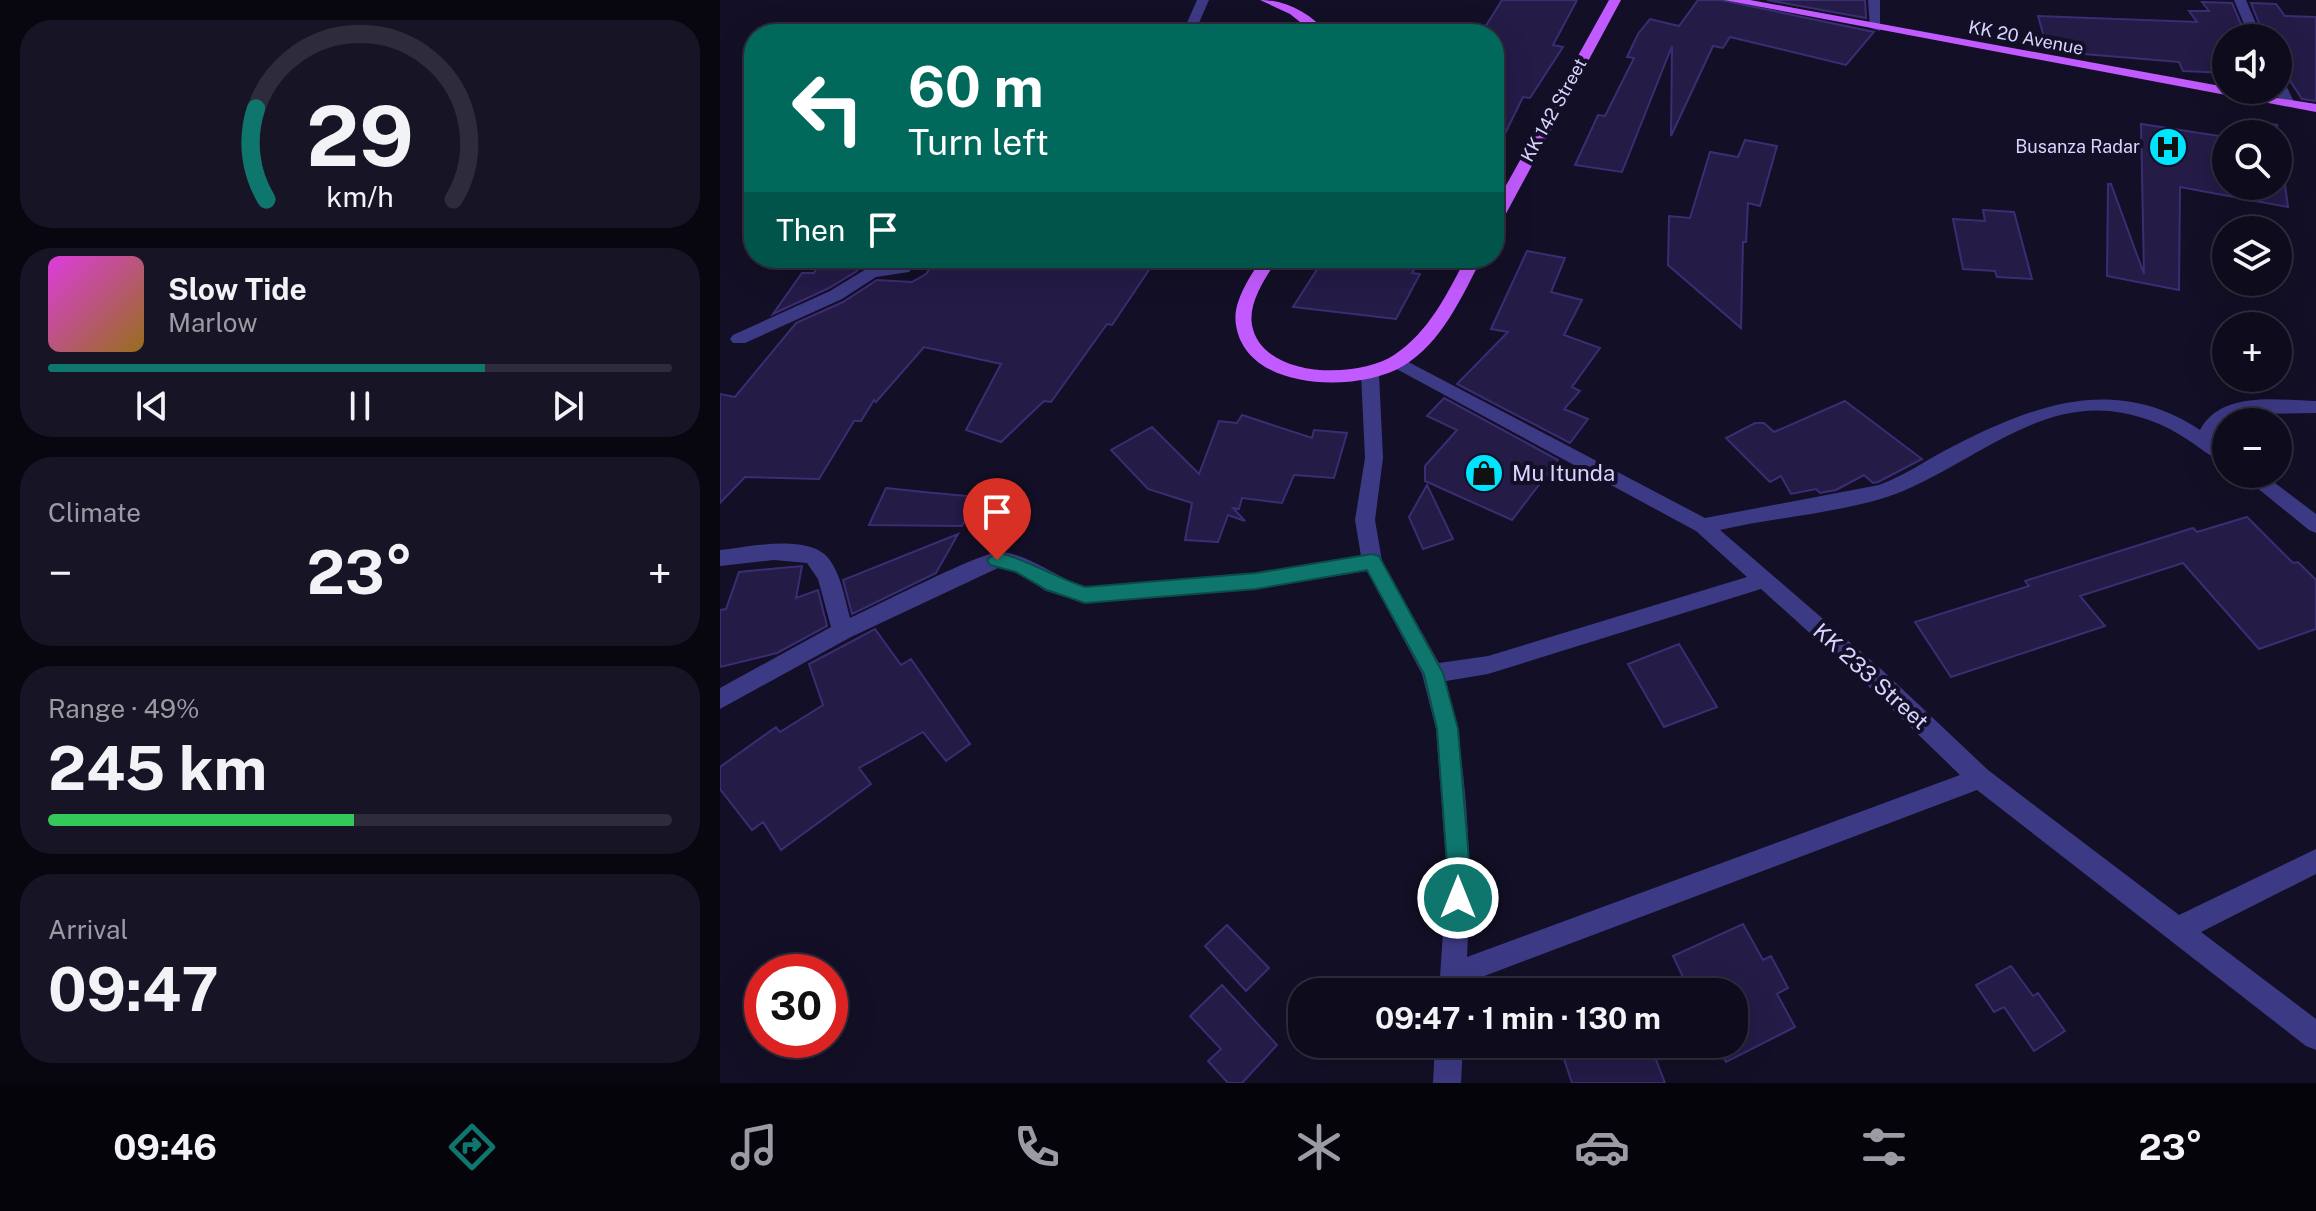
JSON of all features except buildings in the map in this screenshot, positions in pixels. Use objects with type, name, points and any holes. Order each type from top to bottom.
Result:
[{"type":"main road","points":[[1266,0],[1294,11],[1310,24]]},
{"type":"main road","name":"KK 142 Street","points":[[1504,203],[1615,0]]},
{"type":"main road","name":"KK 20 Avenue","points":[[1730,0],[2212,88]]},
{"type":"main road","name":"KK 20 Avenue","points":[[2292,103],[2316,108]]},
{"type":"main road","points":[[1265,268],[1246,306],[1244,326],[1260,356],[1290,371],[1321,378],[1370,374],[1397,362],[1439,324],[1469,268]]},
{"type":"street","points":[[1191,24],[1203,0]]},
{"type":"street","points":[[1874,0],[1876,28]]},
{"type":"street","points":[[2240,0],[2250,24]]},
{"type":"street","points":[[739,339],[836,295],[872,273],[903,268]]},
{"type":"street","name":"KK 233 Street","points":[[1397,362],[1703,526],[1873,676],[1980,778],[2316,1036]]},
{"type":"street","points":[[1370,374],[1374,458],[1365,520],[1372,562],[1433,673],[1447,729],[1459,872],[1453,978]]},
{"type":"street","points":[[1703,526],[1863,496],[1907,482],[2019,421],[2064,407],[2108,402],[2146,410],[2176,421],[2212,445]]},
{"type":"street","points":[[2205,440],[2217,418],[2239,409],[2316,407]]},
{"type":"street","points":[[2268,488],[2316,525]]},
{"type":"street","points":[[720,558],[787,551],[805,553],[821,564],[843,631]]},
{"type":"street","points":[[720,699],[843,631],[997,560],[1021,565],[1053,585],[1085,595],[1256,581],[1372,562]]},
{"type":"street","points":[[1433,673],[1488,665],[1764,580]]},
{"type":"street","points":[[1468,978],[1980,778]]},
{"type":"street","points":[[2177,930],[2316,861]]},
{"type":"street","points":[[1447,1083],[1448,1058]]},
{"type":"place","name":"Busanza Radar","points":[[2168,147]]},
{"type":"place","name":"Mu Itunda","points":[[1484,473]]},
{"type":"route","points":[[997,560],[1021,565],[1053,585],[1085,595],[1119,595],[1256,581],[1372,562],[1433,673],[1447,729],[1459,872],[1458,898]]}]
